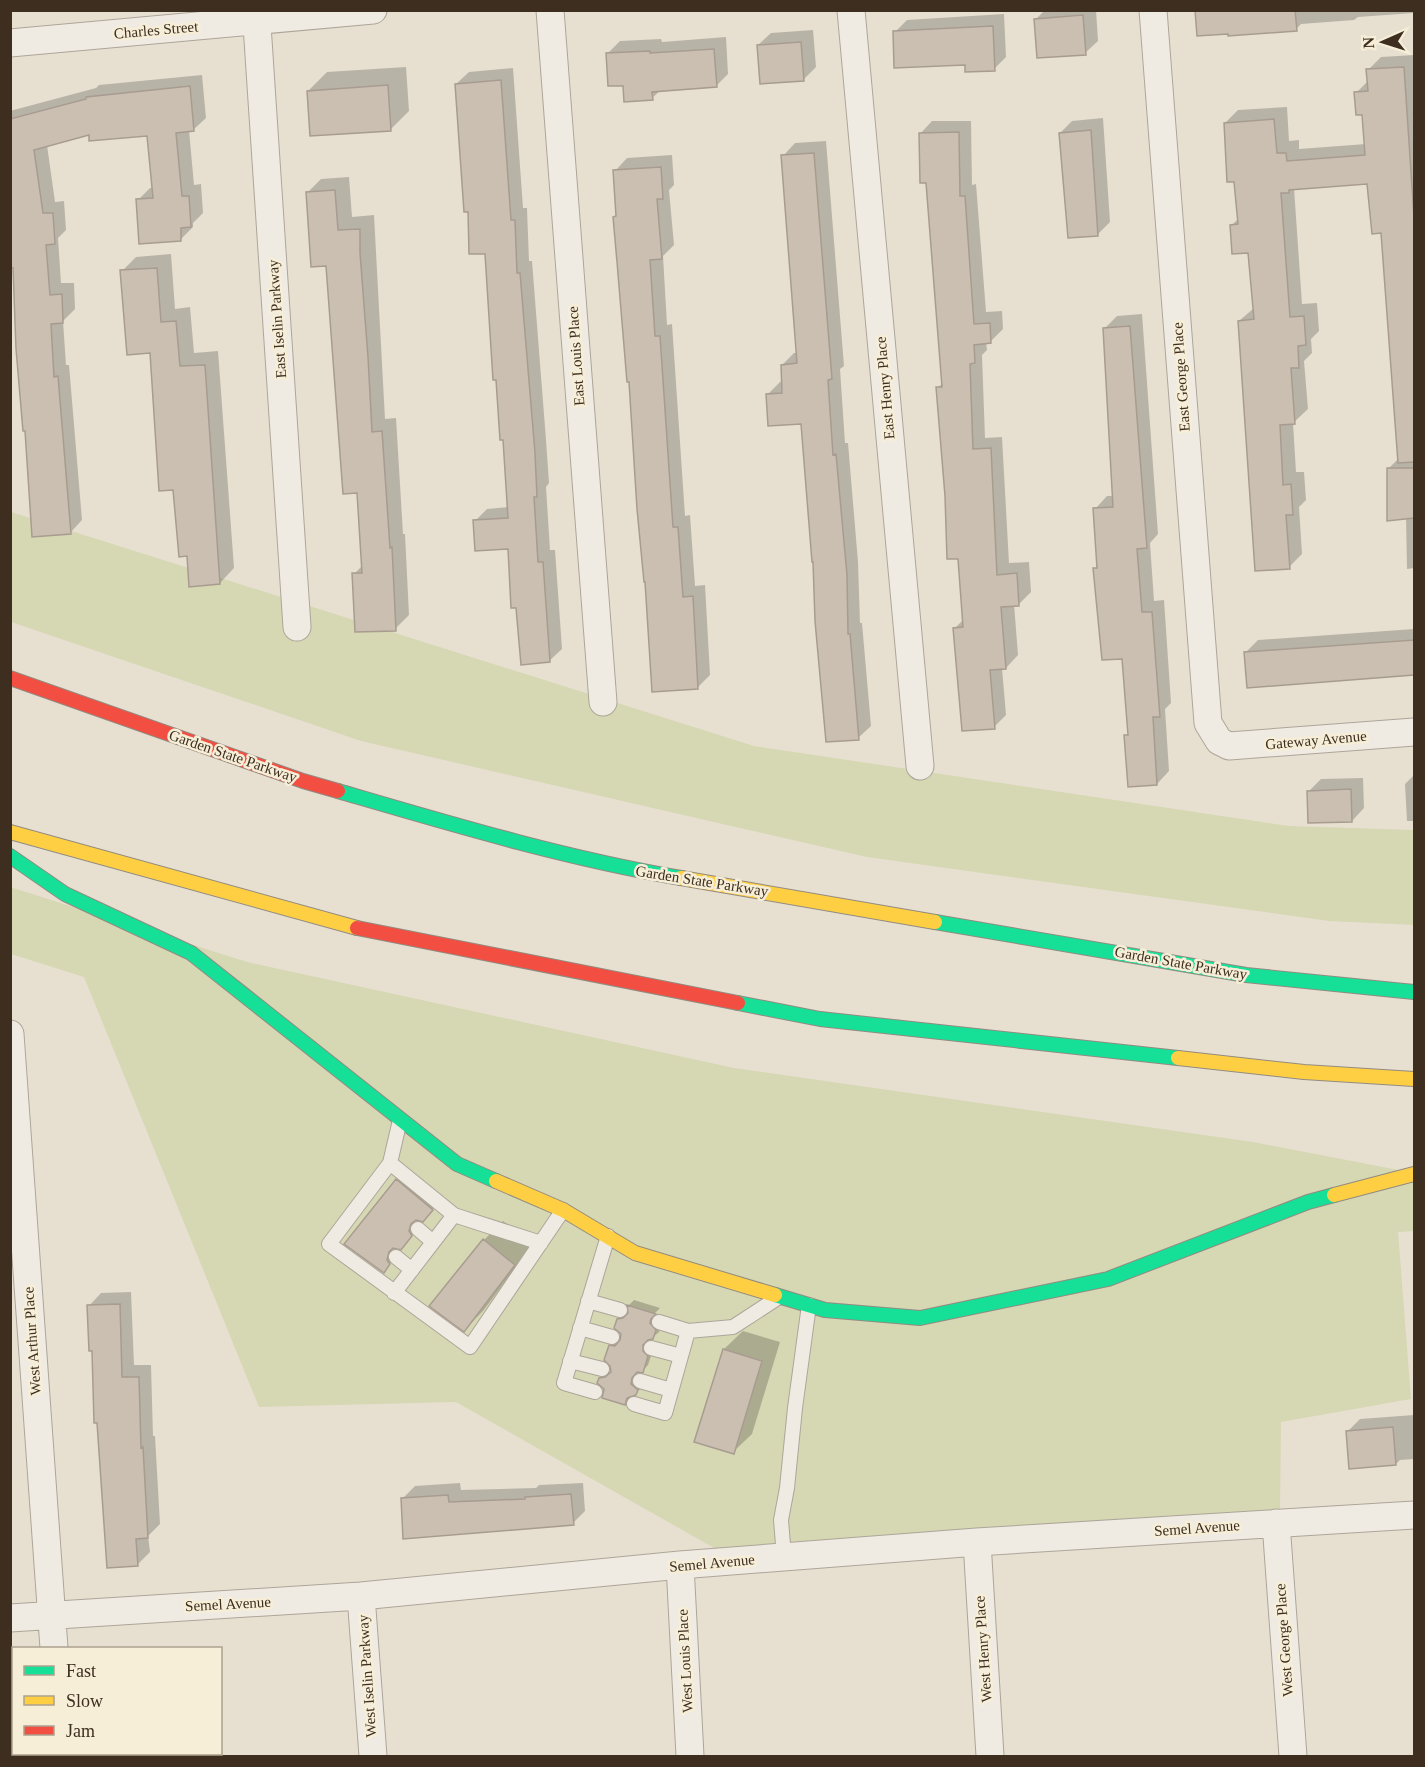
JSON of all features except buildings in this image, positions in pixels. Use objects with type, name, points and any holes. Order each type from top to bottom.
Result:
[{"type":"highway","name":"Garden State Parkway","points":[[10,678],[303,781],[466,828],[626,869],[1246,975],[1414,992]]},
{"type":"highway","points":[[10,832],[357,928],[820,1018],[1304,1072],[1414,1079]]},
{"type":"highway","points":[[10,856],[65,894],[191,953],[457,1164],[563,1210],[635,1254],[825,1310],[920,1318],[1108,1279],[1308,1202],[1414,1174]]},
{"type":"street","name":"Charles Street","points":[[10,43],[256,16],[373,10]]},
{"type":"street","name":"East Louis Place","points":[[550,10],[603,702]]},
{"type":"street","name":"East Henry Place","points":[[850,10],[920,766]]},
{"type":"street","name":"East George Place","points":[[1153,10],[1205,698],[1208,723],[1219,741]]},
{"type":"street","name":"East Iselin Parkway","points":[[256,16],[297,627]]},
{"type":"street","name":"Gateway Avenue","points":[[1219,741],[1229,746],[1239,746],[1414,732]]},
{"type":"street","name":"West Arthur Place","points":[[10,1034],[54,1647]]},
{"type":"street","name":"Semel Avenue","points":[[10,1618],[361,1596],[680,1565],[976,1542],[1414,1515]]},
{"type":"street","name":"West George Place","points":[[1276,1523],[1293,1756]]},
{"type":"street","name":"West Henry Place","points":[[976,1542],[990,1756]]},
{"type":"street","name":"West Louis Place","points":[[680,1565],[690,1756]]},
{"type":"street","name":"West Iselin Parkway","points":[[361,1596],[373,1756]]},
{"type":"lane","points":[[400,1120],[390,1163],[374,1196],[353,1223],[329,1244],[470,1347],[563,1210]]},
{"type":"lane","points":[[390,1163],[454,1215],[541,1243]]},
{"type":"lane","points":[[394,1293],[454,1215]]},
{"type":"lane","points":[[418,1229],[433,1242]]},
{"type":"lane","points":[[595,1392],[564,1383],[608,1236]]},
{"type":"lane","points":[[396,1257],[412,1269]]},
{"type":"lane","points":[[658,1322],[688,1331],[733,1327],[780,1297]]},
{"type":"lane","points":[[588,1301],[620,1310]]},
{"type":"lane","points":[[784,1557],[781,1520],[787,1488],[809,1305]]},
{"type":"lane","points":[[580,1328],[612,1337]]},
{"type":"lane","points":[[634,1404],[665,1413],[688,1331]]},
{"type":"lane","points":[[651,1348],[681,1356]]},
{"type":"lane","points":[[570,1361],[602,1369]]},
{"type":"lane","points":[[640,1381],[671,1390]]},
{"type":"green space","points":[[11,512],[754,746],[1289,826],[1414,830],[1414,925],[1329,921],[867,857],[361,741],[11,622]]},
{"type":"green space","points":[[10,887],[247,962],[734,1068],[1253,1142],[1414,1173],[1414,1231],[1398,1232],[1411,1399],[1281,1422],[1280,1512],[730,1557],[456,1402],[259,1407],[84,977],[11,954]]},
{"type":"traffic: fast","points":[[338,791],[465,828],[594,861],[681,878]]},
{"type":"traffic: fast","points":[[10,856],[65,894],[191,953],[457,1164],[496,1181]]},
{"type":"traffic: fast","points":[[935,922],[1246,975],[1414,992]]},
{"type":"traffic: fast","points":[[738,1003],[820,1019],[1178,1058]]},
{"type":"traffic: fast","points":[[775,1295],[825,1310],[920,1318],[1108,1279],[1308,1202],[1334,1195]]},
{"type":"traffic: slow","points":[[10,832],[357,928]]},
{"type":"traffic: slow","points":[[681,878],[935,922]]},
{"type":"traffic: slow","points":[[1178,1058],[1304,1072],[1414,1079]]},
{"type":"traffic: slow","points":[[1334,1195],[1414,1174]]},
{"type":"traffic: slow","points":[[496,1181],[563,1210],[635,1253],[775,1295]]},
{"type":"traffic: jam","points":[[10,678],[303,781],[338,791]]},
{"type":"traffic: jam","points":[[357,928],[738,1003]]}]
